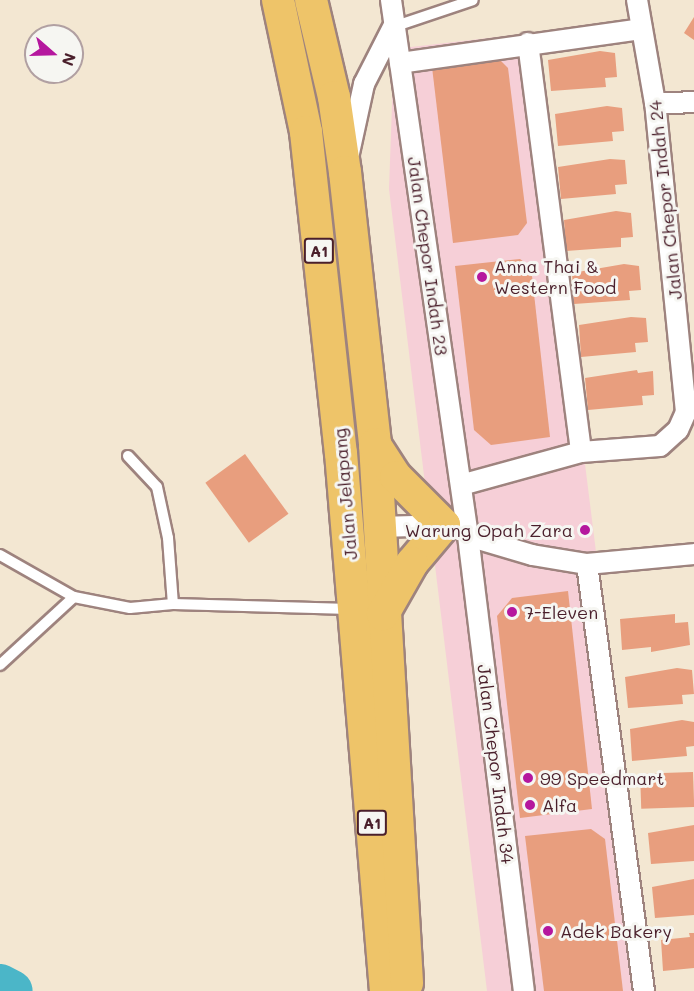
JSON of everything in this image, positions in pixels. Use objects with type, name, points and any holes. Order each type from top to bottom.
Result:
[{"type":"main road","name":"Jalan Jelapang","points":[[278,0],[306,132],[350,548],[368,612],[408,991]]},
{"type":"main road","name":"Jalan Jelapang","points":[[311,0],[334,97],[345,172],[375,444],[379,527],[368,612],[386,991]]},
{"type":"main road","points":[[368,612],[412,563],[459,528],[396,477],[375,444]]},
{"type":"main road","points":[[346,505],[379,527],[350,548]]},
{"type":"street","name":"Jalan Chepor Indah 23","points":[[391,0],[393,27],[461,485],[459,528]]},
{"type":"street","name":"Jalan Chepor Indah 24","points":[[580,452],[660,446],[678,430],[686,401],[655,103],[638,0]]},
{"type":"street","points":[[345,172],[364,84],[393,27]]},
{"type":"street","points":[[400,63],[528,43],[642,29]]},
{"type":"street","points":[[461,485],[580,452],[528,43]]},
{"type":"street","points":[[655,103],[694,102]]},
{"type":"street","points":[[379,527],[459,528],[532,555],[587,564],[694,554]]},
{"type":"street","name":"Jalan Chepor Indah 34","points":[[459,528],[524,991]]},
{"type":"street","points":[[587,564],[644,991]]},
{"type":"lane","points":[[393,27],[473,0]]},
{"type":"lane","points":[[128,456],[157,487],[168,538],[173,604]]},
{"type":"lane","points":[[0,555],[74,597],[130,608],[173,604],[368,612]]},
{"type":"lane","points":[[0,665],[74,597]]},
{"type":"shaded area","points":[[531,33],[651,991],[487,991],[389,189],[394,49]]},
{"type":"building","points":[[694,17],[694,40],[684,33]]},
{"type":"building","points":[[600,51],[615,53],[617,77],[605,78],[606,87],[551,91],[548,60]]},
{"type":"building","points":[[499,59],[508,68],[527,223],[518,235],[453,243],[432,67]]},
{"type":"building","points":[[607,106],[622,108],[624,131],[612,132],[613,141],[558,146],[555,114]]},
{"type":"building","points":[[610,159],[625,160],[627,184],[615,185],[616,194],[561,199],[558,167]]},
{"type":"building","points":[[616,211],[631,213],[633,237],[621,238],[621,247],[566,251],[564,220]]},
{"type":"building","points":[[520,259],[531,267],[550,437],[491,445],[474,430],[455,266]]},
{"type":"building","points":[[624,264],[639,266],[641,290],[629,291],[630,300],[574,304],[572,273]]},
{"type":"building","points":[[631,317],[646,318],[648,342],[635,343],[636,352],[581,357],[579,325]]},
{"type":"building","points":[[637,370],[638,373],[653,371],[654,395],[642,396],[643,405],[588,410],[585,378]]},
{"type":"building","points":[[245,454],[288,514],[249,543],[205,483]]},
{"type":"building","points":[[568,591],[592,809],[520,818],[497,616],[512,598]]},
{"type":"building","points":[[675,614],[675,623],[688,622],[690,645],[651,652],[651,647],[622,650],[620,619]]},
{"type":"building","points":[[677,668],[692,670],[694,694],[682,695],[683,704],[628,708],[625,677]]},
{"type":"building","points":[[682,720],[694,722],[694,746],[686,747],[687,756],[632,761],[630,729]]},
{"type":"building","points":[[693,772],[694,807],[641,809],[640,774]]},
{"type":"building","points":[[694,825],[694,861],[651,864],[648,833]]},
{"type":"building","points":[[591,829],[605,839],[623,991],[544,991],[525,836]]},
{"type":"building","points":[[694,879],[694,915],[655,918],[652,887]]},
{"type":"building","points":[[689,933],[694,933],[694,968],[663,971],[661,940],[690,937]]},
{"type":"waterway","points":[[0,985],[12,991]]},
{"type":"place","name":"Anna Thai & Western Food","points":[[482,277]]},
{"type":"place","name":"Warung Opah Zara","points":[[585,530]]},
{"type":"place","name":"7-Eleven","points":[[512,612]]},
{"type":"place","name":"99 Speedmart","points":[[528,778]]},
{"type":"place","name":"Alfa","points":[[530,805]]},
{"type":"place","name":"Adek Bakery","points":[[548,931]]}]
